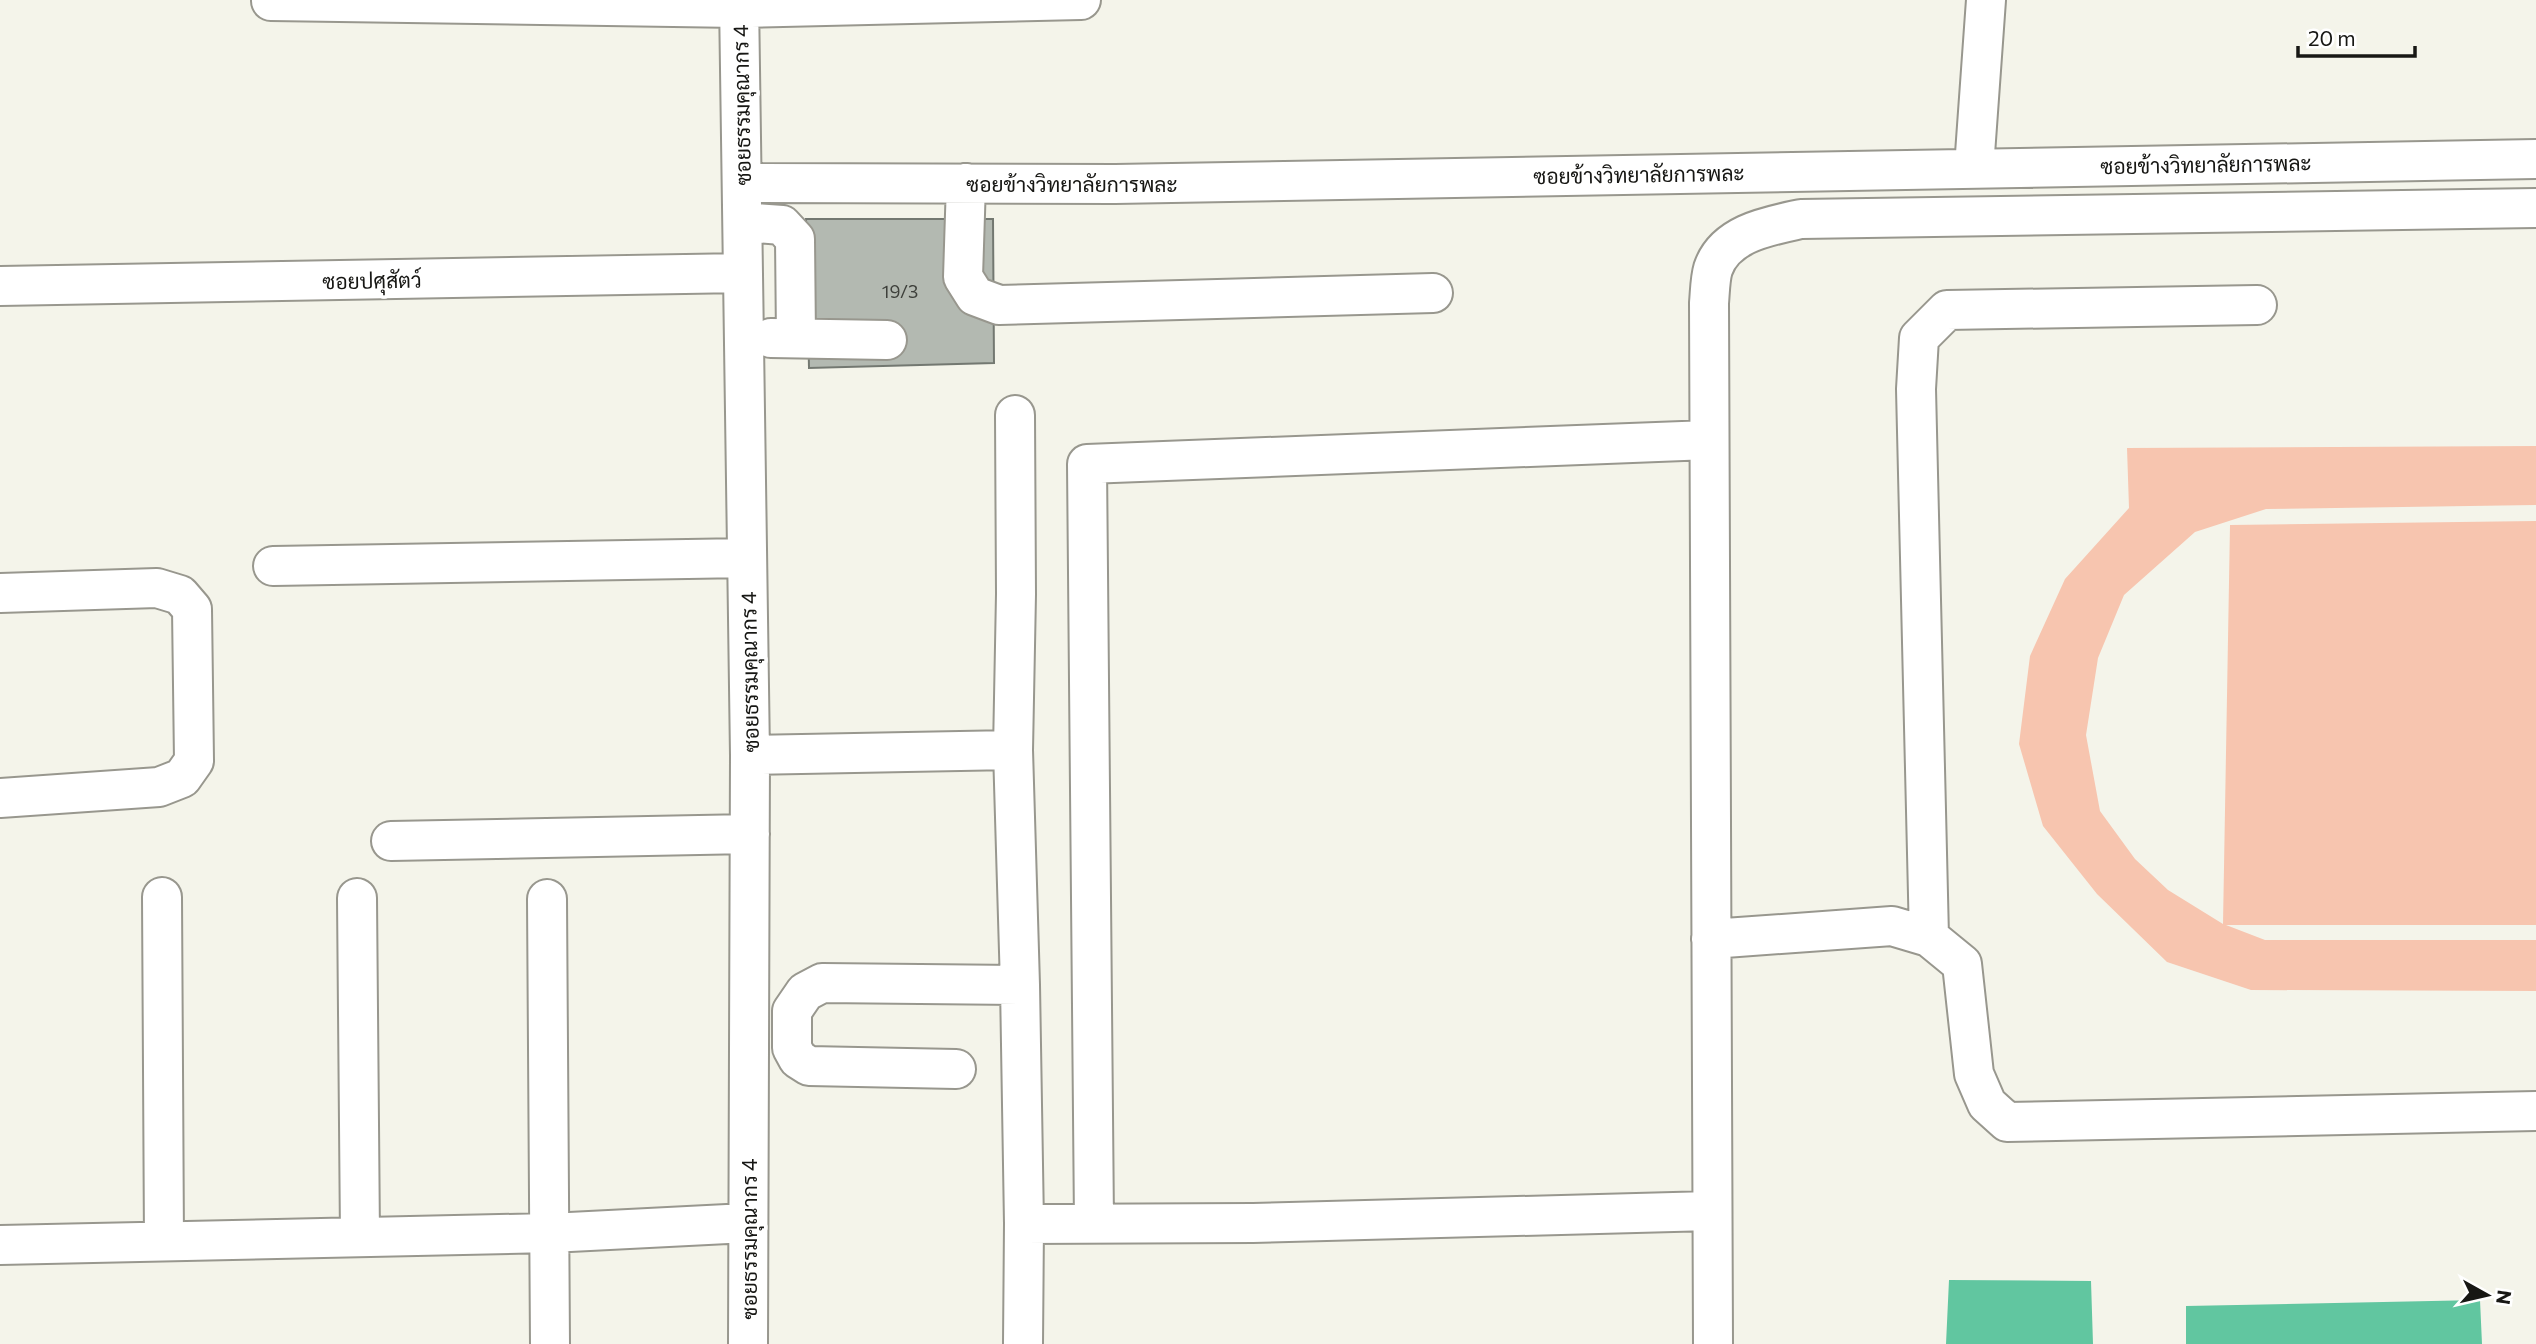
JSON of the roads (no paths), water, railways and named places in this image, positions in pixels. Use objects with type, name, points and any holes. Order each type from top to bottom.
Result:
[{"type":"street","points":[[271,1],[739,4],[1081,0]]},
{"type":"street","points":[[1974,168],[1986,0]]},
{"type":"street","name":"ซอยธรรมคุณากร 4","points":[[739,4],[750,755],[748,1344]]},
{"type":"street","name":"ซอยข้างวิทยาลัยการพละ","points":[[742,183],[1115,184],[2536,159]]},
{"type":"street","points":[[965,183],[963,277],[975,296],[999,305],[1433,293]]},
{"type":"street","points":[[1713,1344],[1709,303],[1713,268],[1730,244],[1763,227],[1801,219],[2536,208]]},
{"type":"street","points":[[743,222],[782,225],[795,239],[796,338]]},
{"type":"street","name":"ซอยปศุสัตว์","points":[[0,286],[743,273]]},
{"type":"street","points":[[1929,937],[1916,402],[1919,338],[1947,310],[2257,305]]},
{"type":"street","points":[[744,339],[887,340]]},
{"type":"street","points":[[1015,415],[1013,750],[1020,985],[1023,1344]]},
{"type":"street","points":[[1094,1223],[1087,464],[1709,440]]},
{"type":"street","points":[[273,566],[747,558]]},
{"type":"street","points":[[0,593],[157,588],[180,595],[192,609],[194,747],[194,761],[182,778],[159,787],[0,798]]},
{"type":"street","points":[[750,755],[1013,750]]},
{"type":"street","points":[[391,841],[750,834]]},
{"type":"street","points":[[162,897],[164,1241]]},
{"type":"street","points":[[357,898],[360,1237]]},
{"type":"street","points":[[547,899],[550,1344]]},
{"type":"street","points":[[1711,939],[1892,926],[1929,937],[1962,964],[1974,1074],[1987,1104],[2007,1122],[2536,1111]]},
{"type":"street","points":[[956,1069],[809,1066],[798,1059],[792,1048],[792,1011],[805,992],[822,984],[1020,985]]},
{"type":"street","points":[[1024,1224],[1253,1223],[1711,1211]]},
{"type":"street","points":[[0,1245],[550,1233],[747,1223]]}]
